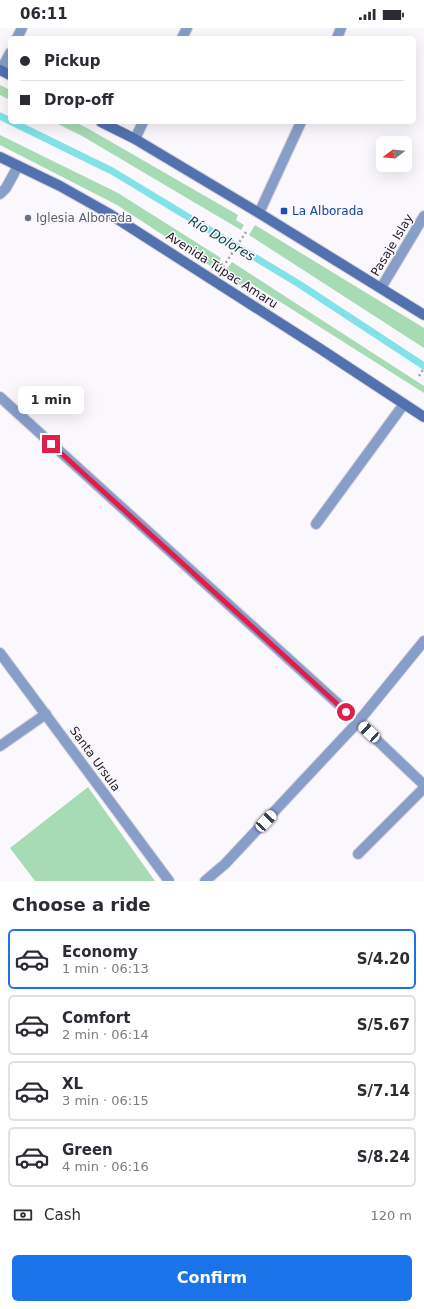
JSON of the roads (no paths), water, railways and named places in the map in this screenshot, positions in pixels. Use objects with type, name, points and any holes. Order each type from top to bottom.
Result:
[{"type":"street","points":[[4,71],[8,59]]},
{"type":"street","points":[[105,124],[135,139],[259,213],[424,315]]},
{"type":"street","points":[[135,139],[142,124]]},
{"type":"street","points":[[259,213],[300,124]]},
{"type":"street","name":"Avenida Túpac Amaru","points":[[0,157],[60,186],[108,213],[424,417]]},
{"type":"street","points":[[0,194],[6,188],[18,166]]},
{"type":"street","name":"Pasaje Islay","points":[[382,288],[424,216]]},
{"type":"street","points":[[0,397],[358,722],[424,785]]},
{"type":"street","points":[[316,524],[404,404]]},
{"type":"street","points":[[205,881],[225,864],[358,722],[424,641]]},
{"type":"street","name":"Santa Ursula","points":[[0,653],[170,881]]},
{"type":"street","points":[[0,746],[46,714]]},
{"type":"street","points":[[358,854],[424,788]]},
{"type":"waterway","name":"Río Dolores","points":[[0,116],[8,120]]},
{"type":"waterway","name":"Río Dolores","points":[[16,124],[112,171],[299,284],[424,366]]},
{"type":"place","name":"La Alborada","points":[[284,211]]},
{"type":"place","name":"Iglesia Alborada","points":[[28,218]]}]
